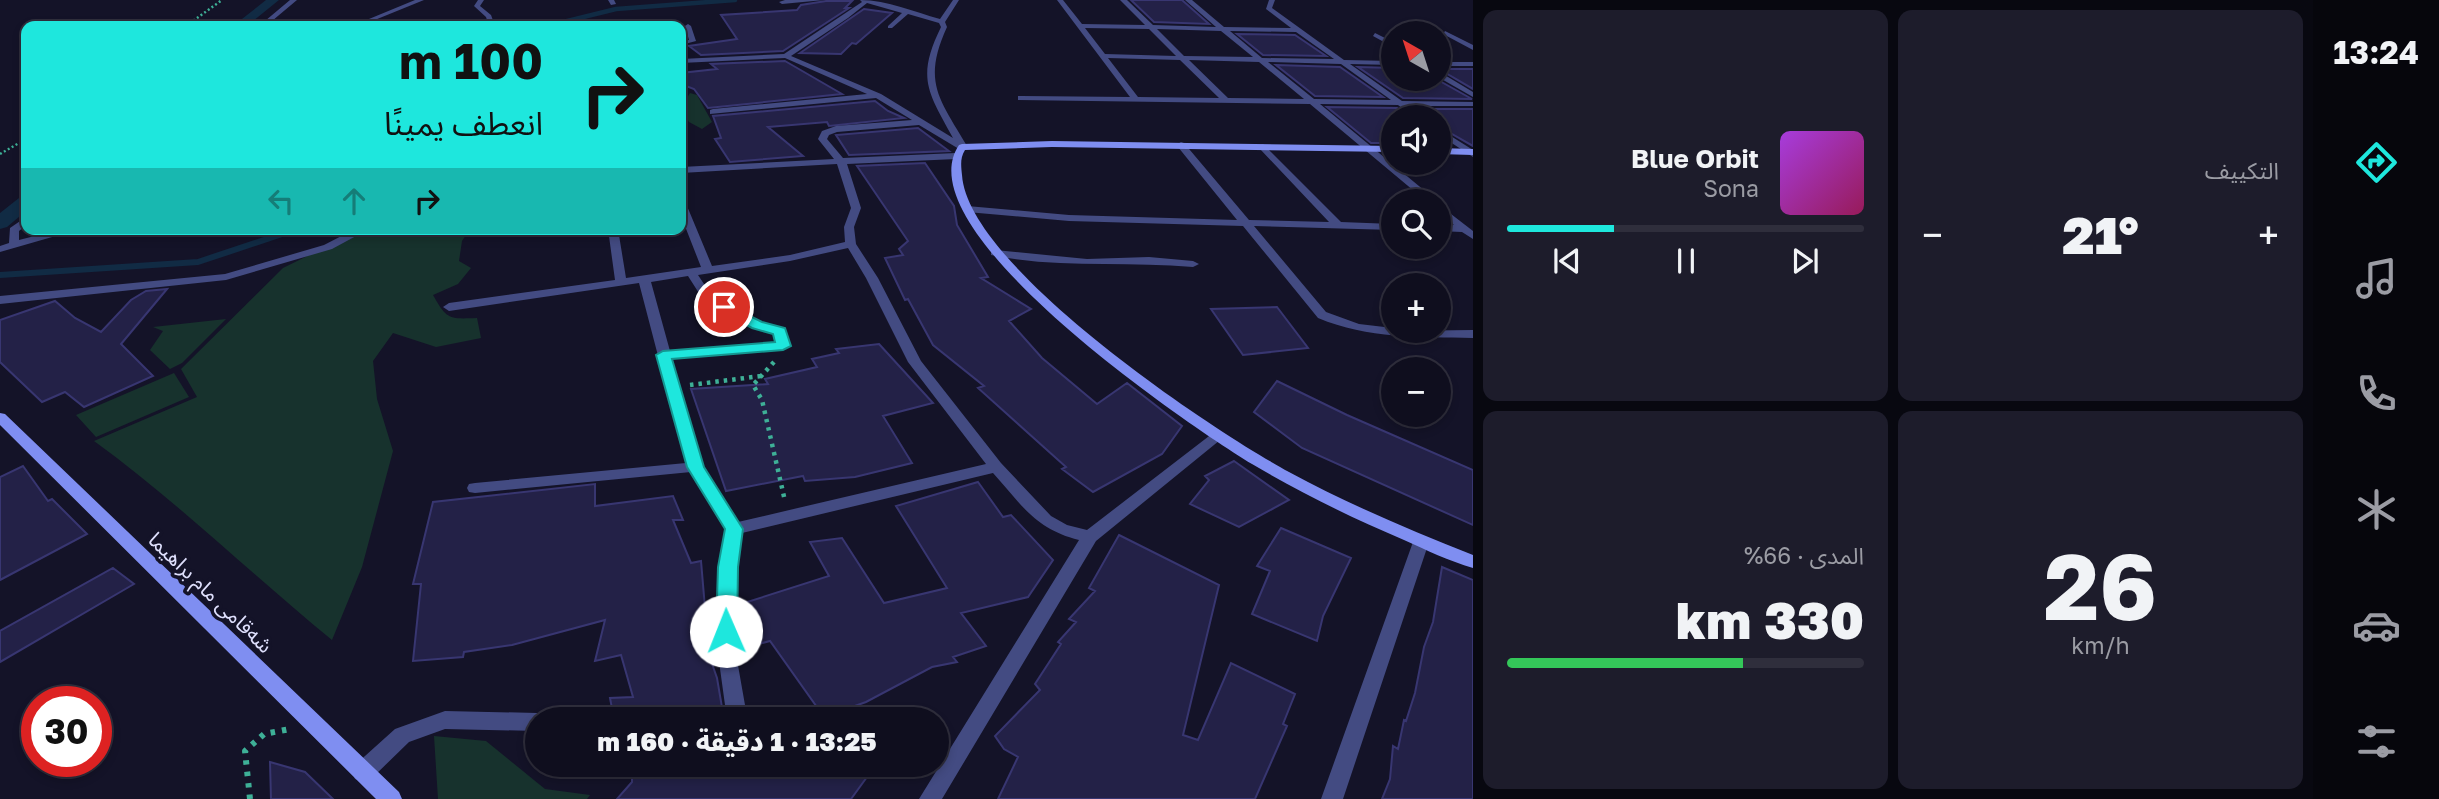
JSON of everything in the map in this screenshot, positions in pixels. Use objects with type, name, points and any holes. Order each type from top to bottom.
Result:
[{"type":"street","points":[[268,21],[294,0]]},
{"type":"street","points":[[368,21],[421,0]]},
{"type":"street","points":[[481,0],[477,6],[489,16],[490,21]]},
{"type":"street","points":[[782,2],[821,0]]},
{"type":"street","points":[[956,0],[942,22],[944,27],[930,57],[929,80],[930,88],[959,152],[960,197],[986,243],[1053,309],[1118,363],[1218,436],[1300,485],[1421,542],[1473,562]]},
{"type":"street","points":[[1060,0],[1135,99]]},
{"type":"street","points":[[1123,0],[1225,100]]},
{"type":"street","points":[[1188,0],[1418,189]]},
{"type":"street","points":[[1272,0],[1269,9],[1294,30],[1402,105]]},
{"type":"street","points":[[786,56],[846,18],[865,1],[942,22]]},
{"type":"street","points":[[890,27],[908,11]]},
{"type":"street","points":[[686,42],[693,41],[688,26]]},
{"type":"street","points":[[1079,26],[1294,30]]},
{"type":"street","points":[[1375,35],[1381,38]]},
{"type":"street","points":[[1451,36],[1473,48]]},
{"type":"street","points":[[686,61],[786,56],[878,96],[921,122],[959,152]]},
{"type":"street","points":[[1104,56],[1381,63]]},
{"type":"street","points":[[686,70],[703,60]]},
{"type":"street","points":[[1451,64],[1473,64]]},
{"type":"street","points":[[1451,81],[1473,95]]},
{"type":"street","points":[[713,112],[878,96]]},
{"type":"street","points":[[1021,97],[1473,104]]},
{"type":"street","points":[[921,122],[836,129],[825,133],[822,139],[841,161],[856,208],[849,227],[851,244],[872,278],[915,362],[996,467],[1045,520],[1062,530],[1090,537]]},
{"type":"street","points":[[1451,138],[1472,152]]},
{"type":"street","points":[[686,170],[841,161],[1052,144],[1381,148]]},
{"type":"street","points":[[1181,145],[1322,315],[1341,325],[1369,330],[1473,334]]},
{"type":"street","points":[[1263,147],[1339,226]]},
{"type":"street","points":[[1451,151],[1472,152]]},
{"type":"street","points":[[967,209],[1069,218],[1381,227]]},
{"type":"street","points":[[686,216],[708,270]]},
{"type":"street","points":[[1451,217],[1469,232]]},
{"type":"street","points":[[14,242],[14,230],[21,224]]},
{"type":"street","points":[[1451,230],[1469,232]]},
{"type":"street","points":[[0,249],[29,235]]},
{"type":"street","points":[[14,242],[47,235]]},
{"type":"street","points":[[0,300],[226,277],[328,247],[352,235]]},
{"type":"street","points":[[614,235],[621,282]]},
{"type":"street","points":[[449,307],[708,270],[851,244]]},
{"type":"street","points":[[996,253],[1087,262],[1149,260],[1192,264]]},
{"type":"street","points":[[663,355],[783,346],[780,331],[757,325],[708,298],[691,272]]},
{"type":"street","points":[[644,279],[671,387],[695,467],[734,529],[725,608],[727,654],[734,705]]},
{"type":"street","name":"شەقامی مام براهیما","points":[[0,417],[391,799]]},
{"type":"street","points":[[930,799],[1090,537],[1218,436]]},
{"type":"street","points":[[475,488],[695,467]]},
{"type":"street","points":[[734,529],[996,467]]},
{"type":"street","points":[[1332,799],[1421,542]]},
{"type":"street","points":[[363,772],[402,735],[444,720],[525,722]]},
{"type":"path","points":[[193,21],[222,0]]},
{"type":"path","points":[[0,154],[21,142]]},
{"type":"path","points":[[783,346],[762,376],[753,384],[762,400],[789,516]]},
{"type":"path","points":[[671,387],[762,376]]},
{"type":"path","points":[[250,799],[244,751],[264,734],[315,725]]},
{"type":"green space","points":[[690,93],[697,95],[712,122],[702,129],[689,122],[686,117],[686,100]]},
{"type":"green space","points":[[350,235],[466,235],[462,241],[459,261],[471,268],[458,284],[433,295],[446,314],[454,318],[477,318],[481,338],[436,347],[393,333],[373,361],[377,399],[393,451],[362,567],[332,640],[185,514],[94,441],[197,397],[181,369],[283,268]]},
{"type":"green space","points":[[226,319],[182,363],[170,369],[150,350],[163,331],[153,327]]},
{"type":"green space","points":[[174,373],[189,397],[96,437],[76,415]]},
{"type":"green space","points":[[434,736],[486,741],[525,773],[525,777],[530,777],[545,789],[590,795],[587,799],[438,799]]},
{"type":"building","points":[[1131,0],[1182,0],[1209,24],[1154,22]]},
{"type":"building","points":[[852,1],[845,8],[849,8],[783,51],[701,55],[689,46],[737,39],[721,15],[797,10],[801,5]]},
{"type":"building","points":[[864,9],[892,13],[841,54],[800,53]]},
{"type":"building","points":[[1237,34],[1295,35],[1326,56],[1263,55]]},
{"type":"building","points":[[785,61],[842,94],[708,108],[694,89],[686,86],[686,72],[717,69],[711,64]]},
{"type":"building","points":[[1276,65],[1340,67],[1383,97],[1315,96]]},
{"type":"building","points":[[1358,67],[1381,68],[1381,83]]},
{"type":"building","points":[[1451,69],[1473,69],[1473,89],[1451,76]]},
{"type":"building","points":[[1451,87],[1472,99],[1403,98],[1393,91],[1451,91]]},
{"type":"building","points":[[875,101],[904,118],[829,126],[827,122],[768,127],[803,156],[730,162],[715,139],[721,138],[713,116]]},
{"type":"building","points":[[1327,107],[1381,108],[1381,143],[1371,143]]},
{"type":"building","points":[[1451,109],[1473,109],[1473,146],[1451,133]]},
{"type":"building","points":[[918,128],[949,151],[849,155],[836,135]]},
{"type":"building","points":[[925,163],[954,206],[957,225],[988,277],[981,278],[1031,309],[1009,321],[1042,358],[1097,404],[1127,383],[1182,426],[1162,454],[1093,492],[1062,469],[1066,467],[978,388],[984,386],[933,345],[908,299],[905,300],[885,258],[903,255],[899,249],[908,241],[857,166]]},
{"type":"building","points":[[167,289],[121,344],[153,376],[84,407],[65,392],[42,402],[0,362],[0,320],[55,301],[75,318],[101,332],[131,300],[146,291]]},
{"type":"building","points":[[1277,307],[1308,348],[1243,355],[1211,309]]},
{"type":"building","points":[[879,344],[933,403],[883,416],[912,463],[855,477],[805,481],[803,476],[726,491],[691,389],[768,384],[765,379],[817,367],[812,359],[839,353],[836,349]]},
{"type":"building","points":[[1277,381],[1473,470],[1473,525],[1302,448],[1254,412]]},
{"type":"building","points":[[1234,461],[1289,500],[1239,527],[1190,504],[1209,480],[1205,476]]},
{"type":"building","points":[[23,466],[48,501],[52,499],[87,534],[0,580],[0,477]]},
{"type":"building","points":[[978,482],[1003,517],[1011,515],[1053,560],[1028,597],[961,613],[986,646],[953,657],[957,662],[932,667],[866,702],[852,707],[817,707],[770,641],[751,646],[741,604],[829,576],[810,542],[842,538],[884,603],[947,588],[896,506]]},
{"type":"building","points":[[595,484],[595,506],[673,496],[683,520],[673,520],[691,563],[701,561],[709,655],[717,678],[722,707],[612,707],[610,698],[633,697],[621,655],[595,661],[605,620],[512,645],[464,652],[463,657],[413,661],[421,584],[413,584],[433,502]]},
{"type":"building","points":[[1281,528],[1351,558],[1323,616],[1317,641],[1252,614],[1270,571],[1257,566]]},
{"type":"building","points":[[1119,535],[1219,585],[1183,735],[1198,740],[1231,663],[1295,694],[1283,724],[1287,726],[1255,799],[998,799],[1018,757],[1004,749],[995,736],[1040,690],[1035,684],[1061,644],[1058,642],[1076,622],[1069,619],[1095,591],[1089,588]]},
{"type":"building","points":[[1442,567],[1473,580],[1473,799],[1382,799],[1390,779],[1393,746],[1398,749],[1404,720],[1406,721],[1415,693],[1424,647],[1433,622]]},
{"type":"building","points":[[113,568],[134,584],[0,662],[0,631]]},
{"type":"building","points":[[270,762],[305,772],[333,799],[271,799]]},
{"type":"building","points":[[632,777],[867,777],[851,799],[617,799],[632,782]]},
{"type":"waterway","points":[[246,21],[273,0]]},
{"type":"waterway","points":[[567,21],[616,9],[735,0]]},
{"type":"waterway","points":[[0,223],[21,206]]},
{"type":"waterway","points":[[0,275],[198,262],[279,235]]},
{"type":"route","points":[[724,307],[757,325],[780,331],[783,346],[663,355],[695,467],[734,529],[728,567],[726,631]]}]
